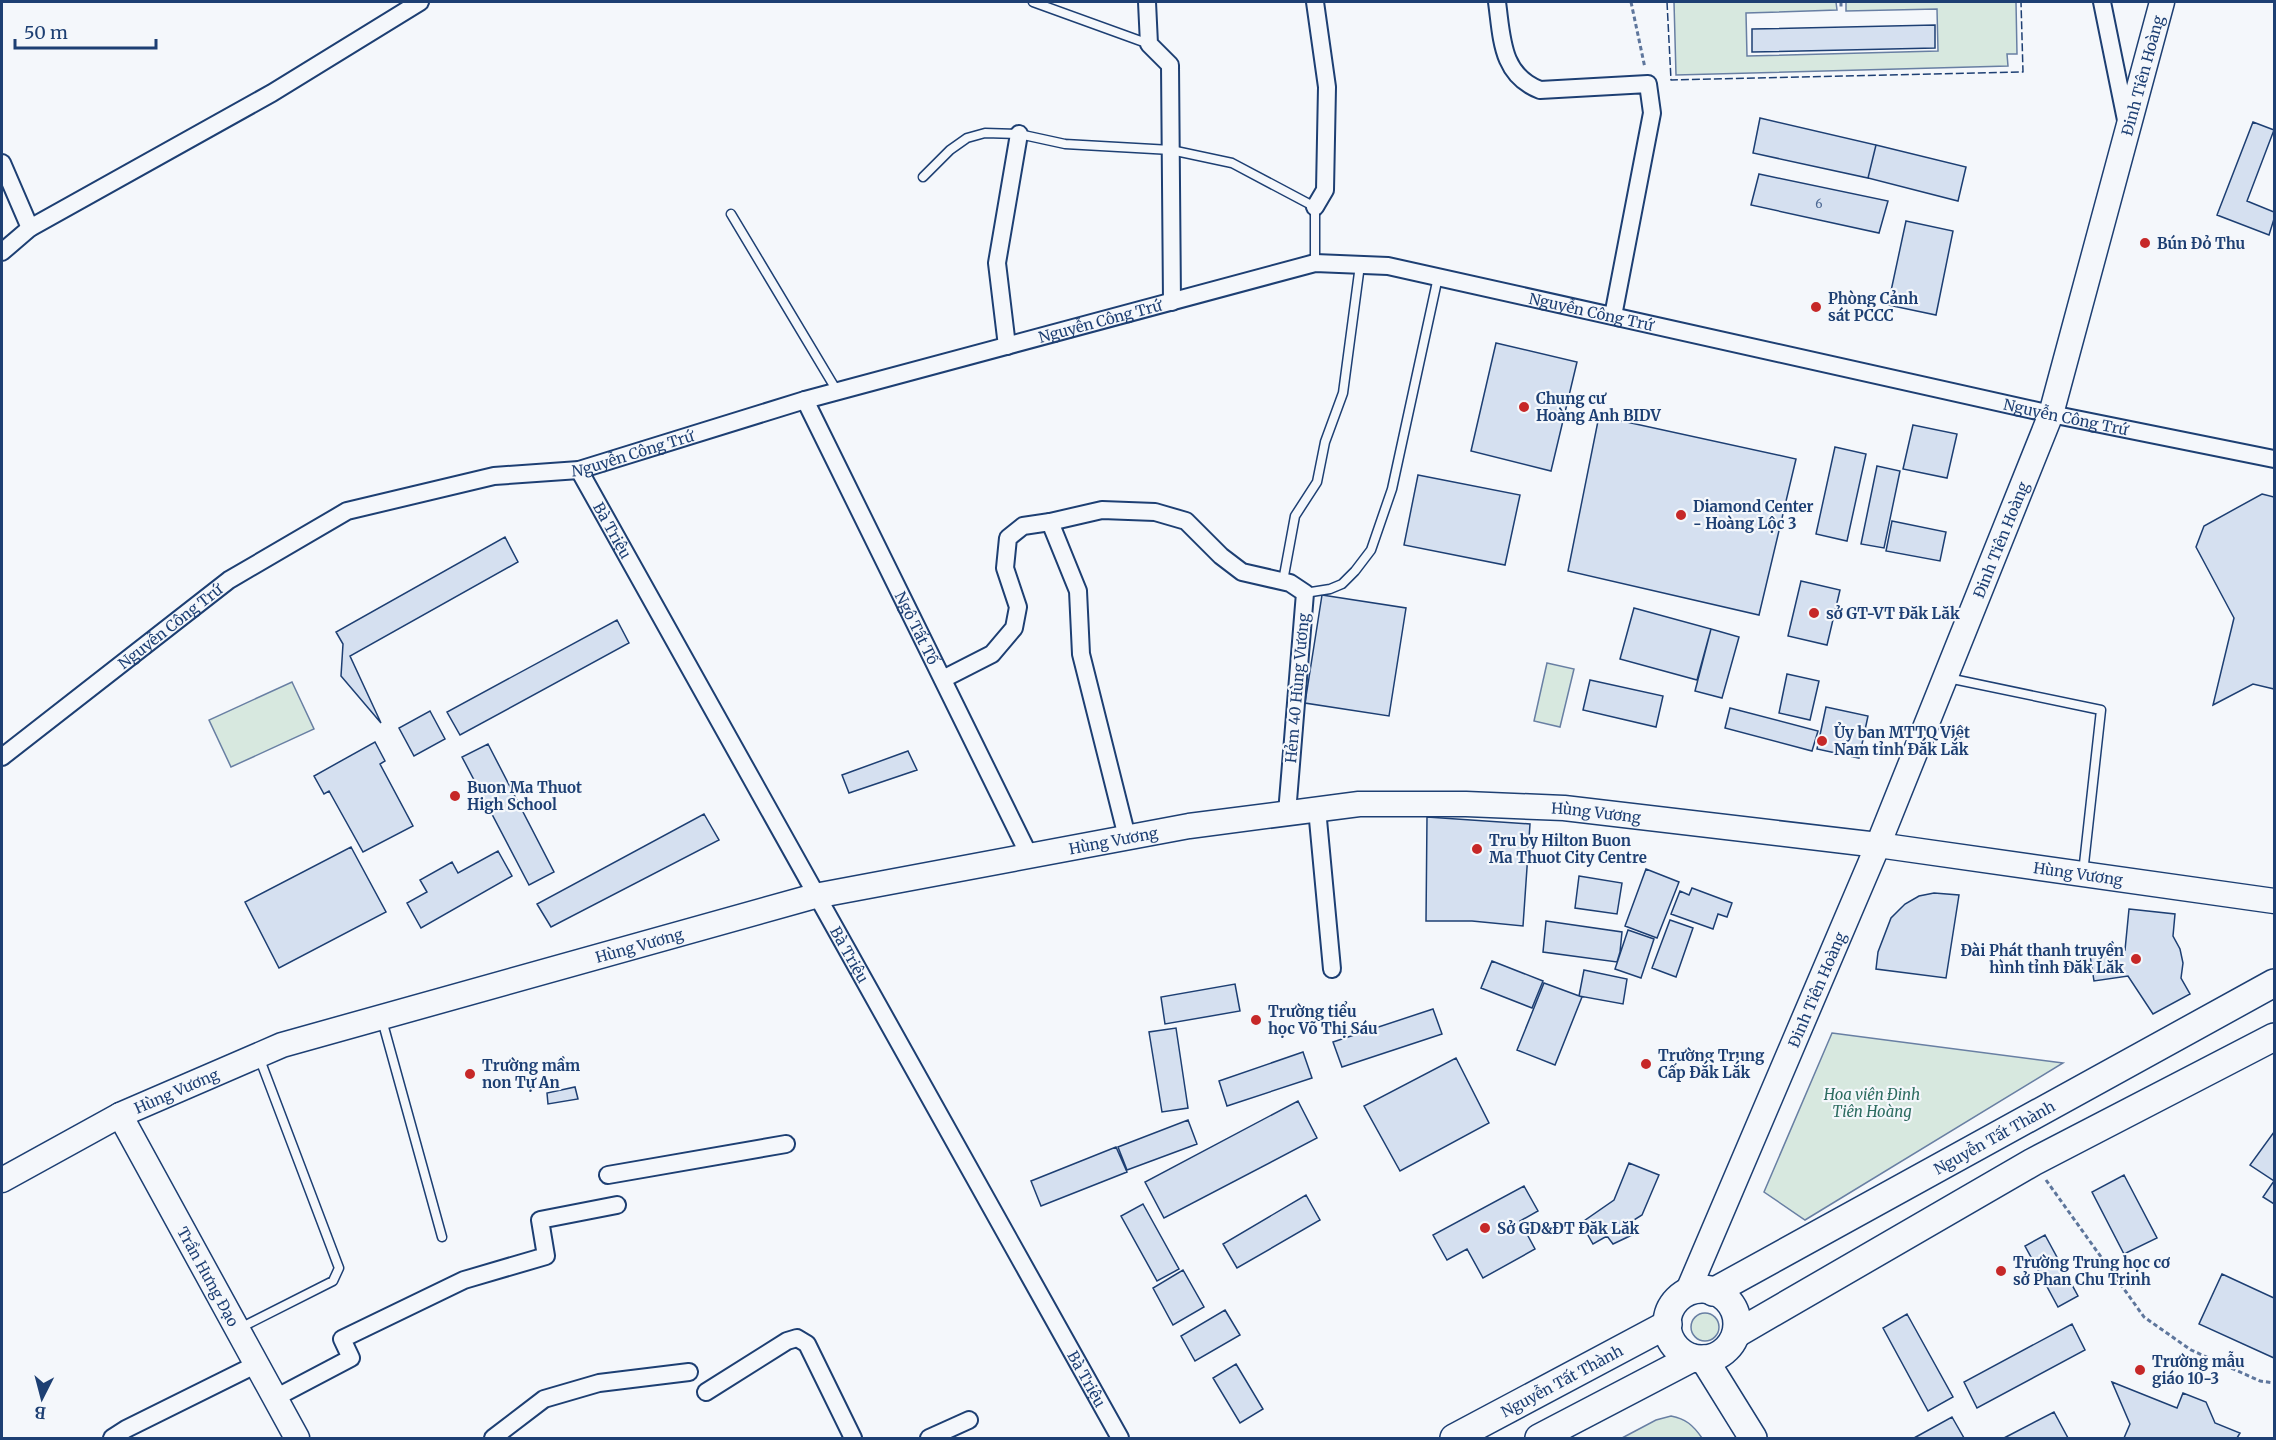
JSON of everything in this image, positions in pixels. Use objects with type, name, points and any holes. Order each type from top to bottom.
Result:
[{"type":"main road","name":"Nguyễn Tất Thành","points":[[1700,1292],[2274,983]]},
{"type":"main road","points":[[1736,1334],[2033,1162],[2274,1037]]},
{"type":"main road","points":[[1700,1292],[1729,1302],[1734,1310],[1736,1334],[1725,1351],[1715,1357],[1698,1358],[1684,1354],[1669,1336],[1668,1324],[1673,1306],[1700,1292]]},
{"type":"main road","name":"Nguyễn Tất Thành","points":[[1454,1438],[1668,1324]]},
{"type":"main road","points":[[1539,1438],[1698,1358]]},
{"type":"main road","points":[[1698,1358],[1753,1438]]},
{"type":"street","points":[[2,252],[30,228],[272,93],[420,2]]},
{"type":"street","points":[[1146,2],[1149,44],[1170,65],[1172,302]]},
{"type":"street","points":[[1315,2],[1327,87],[1325,190],[1315,207]]},
{"type":"street","points":[[1497,2],[1503,47],[1510,65],[1524,84],[1540,90],[1648,84],[1652,113],[1612,316]]},
{"type":"street","points":[[2102,2],[2128,131]]},
{"type":"street","name":"Đinh Tiên Hoàng","points":[[1700,1292],[2051,414],[2162,2]]},
{"type":"street","points":[[1006,346],[997,264],[1019,134]]},
{"type":"street","points":[[2,163],[30,228]]},
{"type":"street","name":"Nguyễn Công Trứ","points":[[2,757],[229,580],[347,511],[494,476],[579,470],[837,391],[1315,263],[1388,266],[2051,414],[2274,459]]},
{"type":"street","name":"Ngô Tất Tố","points":[[805,400],[1029,855]]},
{"type":"street","name":"Bà Triệu","points":[[579,470],[815,896],[1120,1438]]},
{"type":"street","name":"Hẻm 40 Hùng Vương","points":[[943,679],[992,654],[1014,628],[1018,607],[1005,568],[1008,538],[1023,526],[1102,510],[1155,512],[1186,521],[1221,556],[1242,572],[1290,583],[1305,593],[1287,813]]},
{"type":"street","points":[[1050,522],[1078,591],[1081,654],[1127,837]]},
{"type":"street","name":"Hùng Vương","points":[[2,1180],[120,1115],[258,1055],[282,1045],[381,1017],[815,896],[1127,837],[1317,809],[1359,804],[1466,804],[1564,808],[1878,845],[2083,873],[2270,906]]},
{"type":"street","points":[[1317,809],[1332,969]]},
{"type":"street","name":"Trần Hưng Đạo","points":[[120,1115],[297,1438]]},
{"type":"street","points":[[608,1175],[786,1144]]},
{"type":"street","points":[[275,1398],[351,1358],[342,1340],[464,1280],[546,1256],[540,1220],[617,1205]]},
{"type":"street","points":[[706,1392],[787,1341],[797,1338],[807,1344],[853,1438]]},
{"type":"street","points":[[123,1436],[256,1365]]},
{"type":"street","points":[[493,1438],[544,1399],[600,1383],[689,1372]]},
{"type":"street","points":[[928,1438],[969,1420]]},
{"type":"lane","points":[[1033,2],[1149,44]]},
{"type":"lane","points":[[923,177],[950,150],[967,138],[985,133],[1019,134],[1065,144],[1171,150],[1232,163],[1315,207],[1315,263]]},
{"type":"lane","points":[[731,214],[837,391]]},
{"type":"lane","points":[[1283,582],[1295,516],[1317,482],[1325,442],[1342,393],[1360,264]]},
{"type":"lane","points":[[1305,593],[1330,590],[1342,584],[1371,550],[1392,489],[1438,277]]},
{"type":"lane","points":[[1945,677],[2101,710],[2083,873]]},
{"type":"lane","points":[[381,1017],[442,1237]]},
{"type":"lane","points":[[237,1329],[333,1281],[339,1268],[258,1055]]},
{"type":"path","points":[[1631,2],[1643,49],[1648,84]]},
{"type":"path","points":[[1840,2],[1841,8]]},
{"type":"path","points":[[2033,1162],[2144,1317],[2191,1350],[2260,1381],[2274,1383]]},
{"type":"green space","points":[[1674,2],[1836,2],[1837,10],[1746,13],[1747,56],[1938,51],[1937,9],[1846,11],[1846,2],[2016,2],[2017,54],[2007,54],[2008,66],[1676,75]]},
{"type":"green space","points":[[1547,663],[1574,669],[1560,727],[1534,721]]},
{"type":"green space","points":[[292,682],[314,729],[231,767],[209,720]]},
{"type":"green space","name":"Hoa viên Đinh Tiên Hoàng","points":[[1832,1033],[2063,1063],[1805,1220],[1764,1192]]},
{"type":"green space","points":[[1705,1313],[1715,1317],[1719,1327],[1715,1337],[1705,1341],[1695,1337],[1691,1327],[1695,1317]]},
{"type":"green space","points":[[1671,1416],[1689,1423],[1702,1438],[1622,1438],[1656,1420]]},
{"type":"building","points":[[1935,25],[1935,48],[1752,52],[1752,29]]},
{"type":"building","points":[[1760,118],[1876,145],[1868,178],[1753,153]]},
{"type":"building","points":[[2253,122],[2274,130],[2247,201],[2274,212],[2269,235],[2217,215]]},
{"type":"building","points":[[1876,145],[1966,167],[1958,201],[1868,178]]},
{"type":"building","points":[[1759,174],[1888,201],[1879,233],[1751,205]]},
{"type":"building","points":[[1906,221],[1953,231],[1936,315],[1888,305]]},
{"type":"building","name":"Chung cư Hoàng Anh BIDV","points":[[1496,343],[1577,362],[1551,471],[1471,451]]},
{"type":"building","name":"Diamond Center - Hoàng Lộc 3","points":[[1599,416],[1796,459],[1759,615],[1568,571]]},
{"type":"building","points":[[1913,425],[1957,434],[1947,478],[1903,469]]},
{"type":"building","points":[[1835,447],[1866,454],[1847,541],[1816,534]]},
{"type":"building","points":[[1877,466],[1900,471],[1884,548],[1861,544]]},
{"type":"building","points":[[1418,475],[1520,495],[1505,565],[1404,545]]},
{"type":"building","points":[[2262,494],[2274,497],[2274,689],[2253,684],[2213,705],[2234,618],[2196,547],[2204,526]]},
{"type":"building","points":[[1892,521],[1946,532],[1940,561],[1886,551]]},
{"type":"building","points":[[505,537],[518,562],[350,656],[381,723],[341,676],[343,644],[336,632]]},
{"type":"building","name":"sở GT-VT Đăk Lăk","points":[[1801,581],[1840,590],[1827,645],[1788,636]]},
{"type":"building","points":[[1322,595],[1406,608],[1389,716],[1305,703]]},
{"type":"building","points":[[1634,608],[1711,629],[1697,680],[1620,659]]},
{"type":"building","points":[[617,620],[629,643],[460,735],[447,712]]},
{"type":"building","points":[[1711,629],[1739,637],[1722,698],[1695,691]]},
{"type":"building","points":[[1787,674],[1819,681],[1810,720],[1779,713]]},
{"type":"building","points":[[1590,680],[1663,696],[1656,727],[1583,710]]},
{"type":"building","points":[[1826,707],[1868,716],[1859,758],[1817,749]]},
{"type":"building","points":[[1730,708],[1818,731],[1812,751],[1725,728]]},
{"type":"building","points":[[430,711],[445,739],[414,756],[399,728]]},
{"type":"building","points":[[375,742],[385,761],[380,764],[413,826],[363,852],[329,791],[324,794],[314,776]]},
{"type":"building","points":[[488,744],[554,872],[529,885],[462,757]]},
{"type":"building","points":[[908,751],[917,770],[849,793],[842,775]]},
{"type":"building","points":[[704,814],[719,840],[551,927],[537,904]]},
{"type":"building","name":"Tru by Hilton Buon Ma Thuot City Centre","points":[[1427,817],[1530,824],[1523,926],[1472,921],[1426,921]]},
{"type":"building","points":[[351,847],[386,912],[279,968],[245,902]]},
{"type":"building","points":[[498,851],[512,876],[421,928],[407,903],[427,892],[420,880],[452,862],[458,873]]},
{"type":"building","points":[[1646,869],[1679,882],[1657,938],[1625,926]]},
{"type":"building","points":[[1579,876],[1622,883],[1617,914],[1575,908]]},
{"type":"building","points":[[1692,888],[1732,903],[1727,917],[1718,914],[1713,929],[1671,914],[1680,891],[1689,895]]},
{"type":"building","points":[[1934,893],[1959,895],[1946,978],[1876,969],[1878,952],[1891,918],[1905,904],[1919,896]]},
{"type":"building","name":"Đài Phát thanh truyền hình tỉnh Đăk Lăk","points":[[2129,909],[2175,914],[2173,936],[2180,949],[2183,963],[2181,978],[2190,994],[2153,1014],[2128,976],[2094,981],[2090,955],[2125,950]]},
{"type":"building","points":[[1670,920],[1693,928],[1676,977],[1652,968]]},
{"type":"building","points":[[1546,921],[1622,932],[1617,962],[1543,952]]},
{"type":"building","points":[[1628,930],[1654,939],[1641,978],[1615,969]]},
{"type":"building","points":[[1492,961],[1543,981],[1532,1008],[1481,988]]},
{"type":"building","points":[[1584,970],[1627,979],[1623,1004],[1579,996]]},
{"type":"building","points":[[1544,983],[1582,997],[1555,1065],[1517,1050]]},
{"type":"building","points":[[1235,984],[1240,1011],[1165,1024],[1161,997]]},
{"type":"building","points":[[1433,1009],[1442,1034],[1342,1067],[1333,1042]]},
{"type":"building","points":[[1176,1028],[1188,1108],[1162,1112],[1149,1032]]},
{"type":"building","points":[[1303,1052],[1312,1078],[1227,1106],[1219,1081]]},
{"type":"building","points":[[1456,1058],[1489,1123],[1400,1171],[1364,1106]]},
{"type":"building","points":[[575,1087],[578,1099],[548,1104],[547,1093]]},
{"type":"building","points":[[1298,1101],[1317,1138],[1164,1218],[1145,1182]]},
{"type":"building","points":[[1188,1120],[1197,1144],[1127,1170],[1118,1147]]},
{"type":"building","points":[[2274,1132],[2274,1181],[2250,1165]]},
{"type":"building","points":[[1116,1147],[1127,1172],[1041,1206],[1031,1181]]},
{"type":"building","points":[[1629,1163],[1659,1175],[1642,1215],[1629,1223],[1632,1235],[1613,1244],[1607,1236],[1593,1244],[1581,1223],[1614,1200]]},
{"type":"building","points":[[2124,1175],[2157,1238],[2124,1254],[2092,1192]]},
{"type":"building","points":[[2274,1181],[2274,1204],[2263,1197]]},
{"type":"building","name":"Sở GD&ĐT Đăk Lăk","points":[[1524,1186],[1538,1211],[1520,1221],[1535,1249],[1483,1278],[1467,1249],[1447,1260],[1433,1235]]},
{"type":"building","points":[[1306,1195],[1320,1220],[1237,1268],[1223,1244]]},
{"type":"building","points":[[1143,1204],[1179,1269],[1157,1281],[1121,1216]]},
{"type":"building","points":[[2045,1235],[2078,1296],[2058,1307],[2025,1246]]},
{"type":"building","points":[[1183,1270],[1204,1307],[1173,1325],[1153,1288]]},
{"type":"building","points":[[2222,1274],[2274,1298],[2274,1358],[2199,1324]]},
{"type":"building","points":[[1225,1310],[1240,1335],[1195,1361],[1181,1336]]},
{"type":"building","points":[[1907,1314],[1953,1397],[1928,1411],[1883,1328]]},
{"type":"building","points":[[2072,1324],[2085,1350],[1977,1408],[1964,1382]]},
{"type":"building","points":[[1236,1364],[1263,1409],[1240,1423],[1213,1378]]},
{"type":"building","points":[[2112,1382],[2177,1408],[2183,1393],[2206,1402],[2215,1423],[2240,1433],[2237,1438],[2124,1438],[2130,1424]]},
{"type":"building","points":[[2054,1412],[2068,1438],[2004,1438]]},
{"type":"building","points":[[1952,1417],[1964,1438],[1914,1438]]},
{"type":"fence","points":[[1667,2],[1671,80],[2023,72],[2021,2]]},
{"type":"place","name":"Bún Đỏ Thu","points":[[2145,243]]},
{"type":"place","name":"Phòng Cảnh sát PCCC","points":[[1816,307]]},
{"type":"place","name":"Chung cư Hoàng Anh BIDV","points":[[1524,407]]},
{"type":"place","name":"Diamond Center - Hoàng Lộc 3","points":[[1681,515]]},
{"type":"place","name":"sở GT-VT Đăk Lăk","points":[[1814,613]]},
{"type":"place","name":"Ủy ban MTTQ Việt Nam tỉnh Đắk Lắk","points":[[1822,741]]},
{"type":"place","name":"Buon Ma Thuot High School","points":[[455,796]]},
{"type":"place","name":"Tru by Hilton Buon Ma Thuot City Centre","points":[[1477,849]]},
{"type":"place","name":"Đài Phát thanh truyền hình tỉnh Đăk Lăk","points":[[2136,959]]},
{"type":"place","name":"Trường tiểu học Võ Thị Sáu","points":[[1256,1020]]},
{"type":"place","name":"Trường Trung Cấp Đắk Lắk","points":[[1646,1064]]},
{"type":"place","name":"Trường mầm non Tự An","points":[[470,1074]]},
{"type":"place","name":"Sở GD&ĐT Đăk Lăk","points":[[1485,1228]]},
{"type":"place","name":"Trường Trung học cơ sở Phan Chu Trinh","points":[[2001,1271]]},
{"type":"place","name":"Trường mẫu giáo 10-3","points":[[2140,1370]]}]
